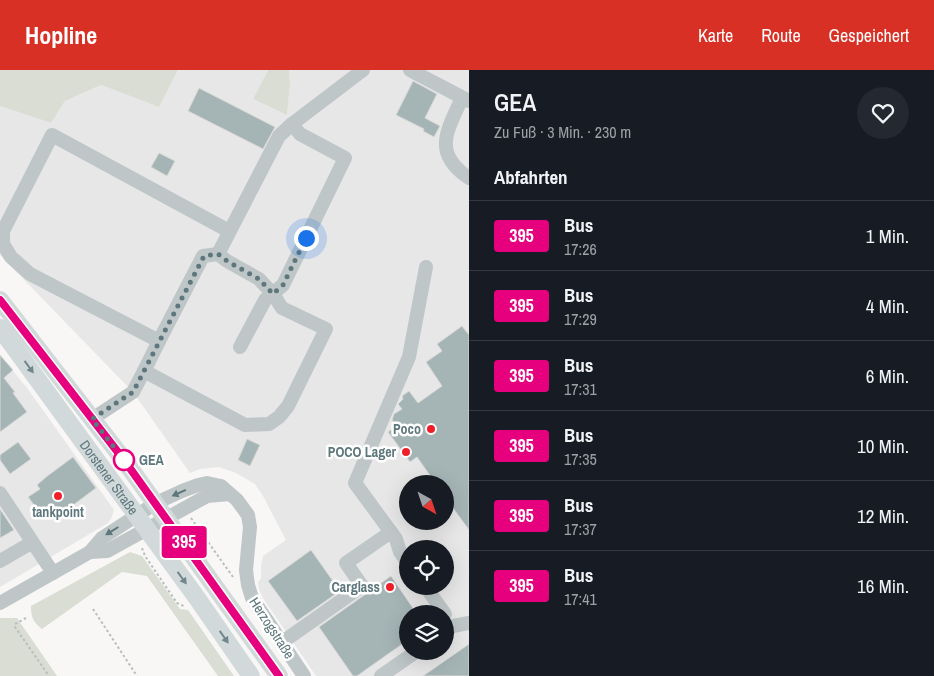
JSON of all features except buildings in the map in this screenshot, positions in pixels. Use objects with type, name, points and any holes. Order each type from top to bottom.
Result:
[{"type":"main road","name":"Dorstener Straße","points":[[0,300],[156,503],[279,676]]},
{"type":"main road","name":"Dorstener Straße","points":[[0,328],[142,522],[251,676]]},
{"type":"street","points":[[218,254],[280,136],[292,124],[363,70]]},
{"type":"street","points":[[410,70],[466,99],[448,132],[446,146],[447,156],[456,170],[469,178]]},
{"type":"street","points":[[240,347],[265,300],[283,285],[344,158],[300,134],[292,124]]},
{"type":"street","points":[[159,341],[30,274],[11,257],[3,244],[3,231],[52,136],[229,230]]},
{"type":"street","points":[[92,419],[133,392],[204,256],[218,254],[259,279],[273,294],[282,308],[326,329],[288,406],[279,417],[269,424],[245,425],[144,371]]},
{"type":"street","points":[[399,549],[396,539],[355,483],[409,357],[426,267]]},
{"type":"street","name":"Herzogstraße","points":[[0,603],[90,552],[107,551],[142,522],[156,503],[202,484],[214,484],[221,486],[241,504],[248,515],[250,527],[246,570],[252,598],[304,676]]},
{"type":"street","points":[[0,493],[53,573]]},
{"type":"street","name":"Herzogstraße","points":[[142,522],[167,518],[207,496],[230,494]]},
{"type":"street","points":[[281,643],[362,586],[346,564],[390,532]]},
{"type":"street","points":[[0,562],[32,543]]},
{"type":"street","points":[[454,622],[469,623]]},
{"type":"street","points":[[381,676],[404,660]]},
{"type":"path","points":[[191,517],[236,580],[248,585]]},
{"type":"path","points":[[190,528],[196,524]]},
{"type":"path","points":[[93,609],[137,676]]},
{"type":"path","points":[[26,618],[16,624],[15,627],[49,676]]},
{"type":"shaded area","points":[[0,70],[178,70],[159,107],[101,85],[65,101],[51,123],[0,106]]},
{"type":"shaded area","points":[[178,70],[268,70],[253,99],[287,115],[290,83],[289,70],[469,70],[469,676],[316,676],[263,598],[259,589],[258,582],[261,579],[263,556],[286,540],[255,484],[236,473],[219,467],[200,469],[190,473],[133,392],[0,255],[0,106],[51,123],[65,101],[101,85],[159,107]]},
{"type":"shaded area","points":[[268,70],[289,70],[290,83],[287,115],[253,99]]},
{"type":"shaded area","points":[[0,355],[27,388],[114,510],[108,523],[0,587]]},
{"type":"shaded area","points":[[130,552],[142,556],[180,609],[188,610],[234,676],[218,676],[147,576],[122,572],[42,629],[35,622],[31,606]]},
{"type":"shaded area","points":[[0,618],[17,618],[57,676],[0,676]]},
{"type":"bus line","name":"395","points":[[0,300],[124,460],[279,676]]},
{"type":"place","name":"Poco","points":[[431,429]]},
{"type":"place","name":"POCO Lager","points":[[406,452]]},
{"type":"place","name":"GEA","points":[[124,460]]},
{"type":"place","name":"tankpoint","points":[[58,496]]},
{"type":"place","name":"Carglass","points":[[390,587]]},
{"type":"route","points":[[124,460],[92,419],[133,392],[204,256],[218,254],[259,279],[273,294],[283,285],[306,238]]}]
